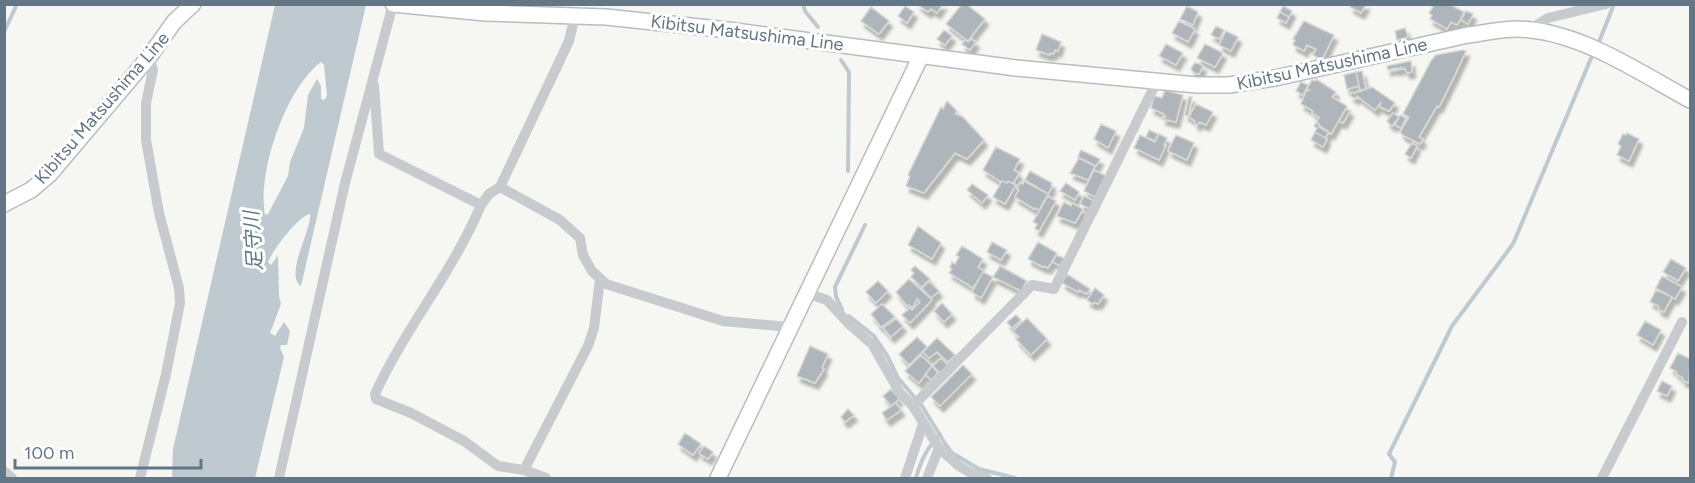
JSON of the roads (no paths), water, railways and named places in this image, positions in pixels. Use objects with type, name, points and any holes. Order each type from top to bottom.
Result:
[{"type":"main road","name":"Kibitsu Matsushima Line","points":[[4,204],[31,190],[50,174],[148,57],[174,22],[194,4]]},
{"type":"main road","name":"Kibitsu Matsushima Line","points":[[393,4],[485,13],[575,16],[608,11],[728,30],[1016,68],[1156,83],[1212,85],[1252,83],[1467,35],[1503,29],[1530,29],[1571,39],[1690,100]]},
{"type":"main road","points":[[717,478],[921,56]]},
{"type":"street","points":[[174,22],[185,4]]},
{"type":"street","points":[[279,478],[335,226],[393,4]]},
{"type":"street","points":[[1530,29],[1548,18],[1606,4]]},
{"type":"street","points":[[546,478],[524,470],[498,466],[470,445],[411,413],[376,399],[375,394],[411,328],[469,233],[481,205],[489,194],[500,187],[569,41],[575,16]]},
{"type":"street","points":[[140,478],[166,374],[180,303],[179,288],[159,213],[146,140],[146,103],[153,70],[148,57]]},
{"type":"street","points":[[373,75],[379,154],[481,205]]},
{"type":"street","points":[[917,403],[1032,285],[1054,289],[1156,83]]},
{"type":"street","points":[[500,187],[560,220],[579,238],[583,255],[592,271],[600,279],[619,289],[723,321],[789,327]]},
{"type":"street","points":[[524,470],[588,346],[594,328],[600,279]]},
{"type":"street","points":[[806,293],[827,300],[872,344],[900,393],[917,403],[923,424],[938,447],[959,466],[987,478]]},
{"type":"street","points":[[1602,478],[1682,322]]},
{"type":"street","points":[[905,478],[923,424]]},
{"type":"street","points":[[927,478],[938,447]]},
{"type":"street","points":[[957,478],[959,466]]},
{"type":"street","points":[[4,471],[12,478]]},
{"type":"water","name":"足守川","points":[[275,5],[366,5],[301,286],[297,280],[297,262],[310,214],[293,227],[280,242],[268,262],[271,265],[278,255],[281,304],[270,333],[275,336],[284,322],[290,331],[287,345],[281,345],[280,348],[284,357],[255,478],[172,478],[173,449]],"holes":[[[321,62],[324,65],[327,96],[324,100],[321,99],[321,86],[317,79],[308,95],[304,128],[290,162],[288,176],[268,214],[265,215],[265,177],[277,132],[296,91],[308,74]]]},
{"type":"waterway","points":[[4,32],[17,4]]},
{"type":"waterway","points":[[803,4],[805,11],[818,27]]},
{"type":"waterway","points":[[1599,42],[1614,4]]},
{"type":"waterway","points":[[1391,478],[1395,462],[1389,454],[1452,326],[1513,244],[1592,56]]},
{"type":"waterway","points":[[841,60],[849,72],[848,171]]},
{"type":"waterway","points":[[842,309],[836,297],[835,287],[865,225]]},
{"type":"waterway","points":[[849,316],[874,336],[898,378],[922,406],[952,453],[979,469],[1015,478]]},
{"type":"waterway","points":[[916,478],[925,455],[940,434]]}]
